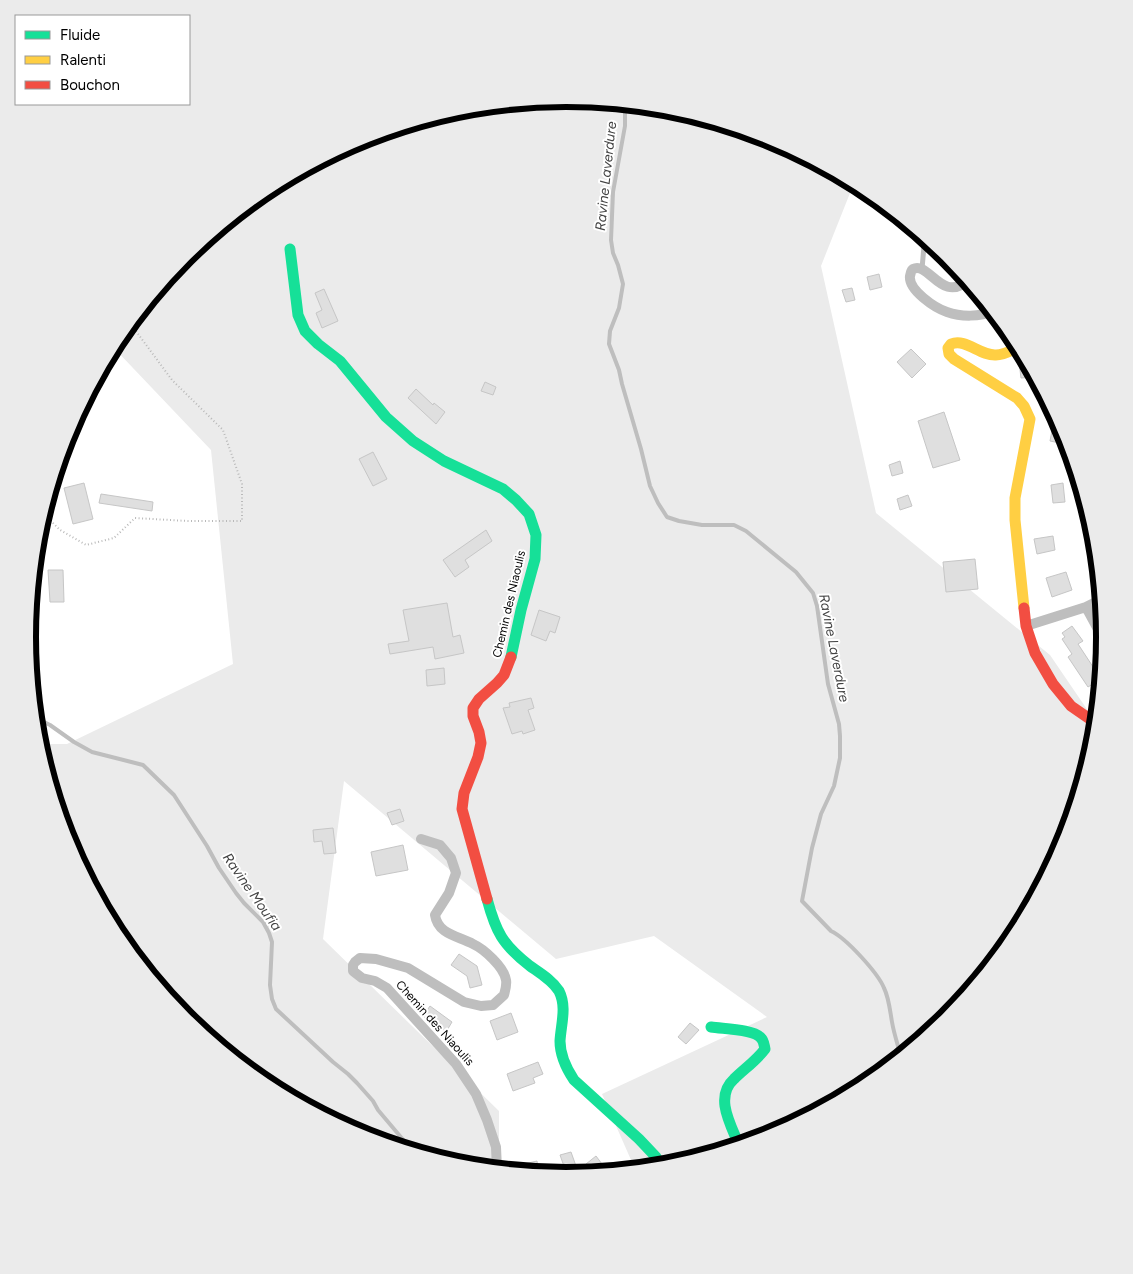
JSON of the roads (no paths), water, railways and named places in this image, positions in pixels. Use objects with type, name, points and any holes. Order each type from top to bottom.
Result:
[{"type":"street","name":"Chemin des Niaoulis","points":[[290,249],[298,315],[305,331],[340,361],[386,417],[413,441],[444,461],[503,489],[529,514],[536,536],[535,560],[521,610],[509,665],[504,675],[479,699],[473,708],[473,716],[480,732],[481,743],[478,757],[464,792],[462,809],[464,821],[492,920],[503,942],[510,950],[556,986],[560,994],[563,1004],[561,1053],[568,1071],[574,1080],[639,1139],[657,1159]]},
{"type":"street","points":[[963,285],[952,287],[943,286],[927,271],[916,268],[912,270],[910,279],[912,285],[922,296],[934,306],[946,312],[963,315],[986,313]]},
{"type":"street","points":[[1013,351],[996,355],[980,352],[966,344],[955,342],[948,347],[950,356],[955,360],[1014,395],[1028,409],[1030,419],[1016,498],[1015,520],[1026,626],[1035,654],[1053,684],[1071,706],[1090,719]]},
{"type":"street","points":[[1026,626],[1096,602]]},
{"type":"street","points":[[1086,607],[1097,627]]},
{"type":"street","name":"Chemin des Niaoulis","points":[[421,839],[440,845],[451,858],[456,873],[450,893],[435,915],[436,922],[443,930],[474,944],[488,954],[503,971],[506,981],[504,995],[493,1005],[481,1006],[464,1002],[408,968],[376,958],[360,958],[353,965],[353,971],[362,978],[375,981],[387,988],[456,1064],[476,1094],[487,1120],[496,1147],[497,1163]]},
{"type":"street","points":[[711,1027],[751,1032],[758,1035],[764,1041],[765,1049],[760,1057],[730,1082],[725,1090],[726,1108],[737,1139]]},
{"type":"lane","points":[[922,269],[924,246]]},
{"type":"waterway","name":"Ravine Laverdure","points":[[625,110],[625,126],[613,192],[611,240],[623,284],[619,308],[610,331],[609,344],[619,370],[650,486],[667,517],[702,525],[734,525],[746,531],[796,572],[813,593],[817,606],[828,684],[839,724],[840,758],[834,786],[821,814],[812,848],[802,901],[831,931],[853,948],[869,965],[881,982],[887,996],[899,1050]]},
{"type":"waterway","name":"Ravine Moufia","points":[[43,722],[92,752],[143,765],[174,795],[236,893],[263,922],[269,933],[272,942],[270,985],[276,1009],[357,1083],[405,1142]]}]
